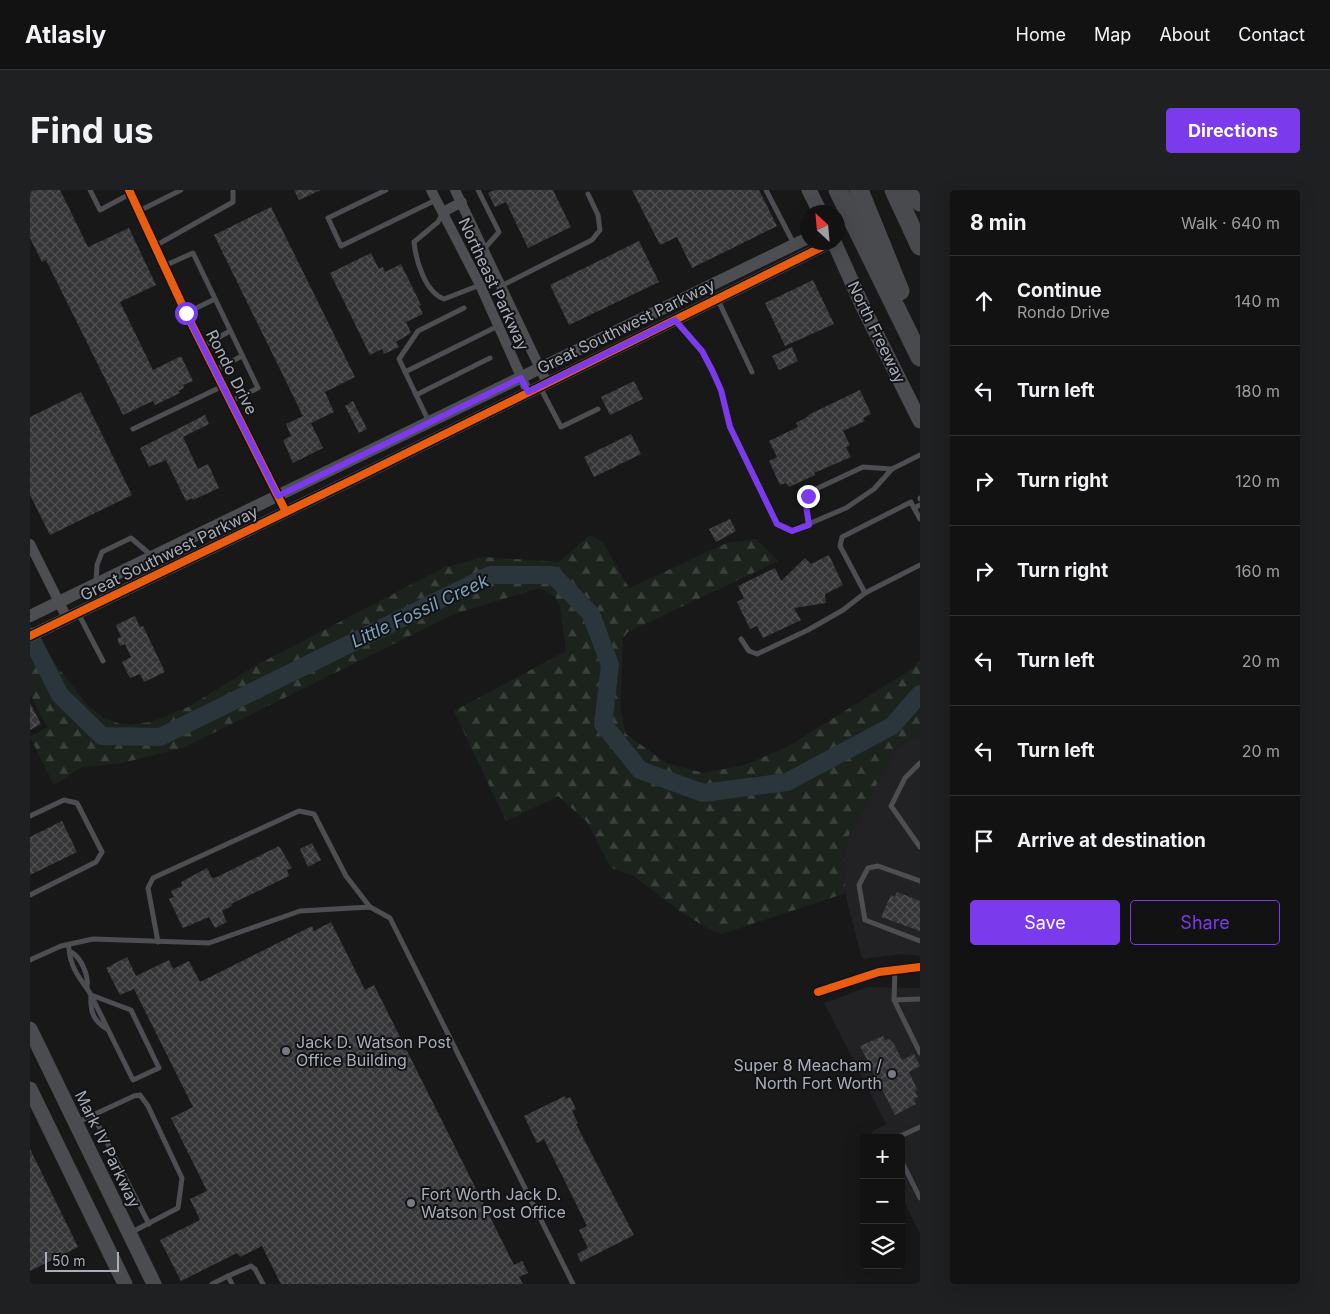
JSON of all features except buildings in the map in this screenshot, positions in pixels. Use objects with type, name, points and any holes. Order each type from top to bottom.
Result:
[{"type":"highway","name":"North Freeway","points":[[838,190],[920,357]]},
{"type":"highway","points":[[859,190],[896,282],[920,331]]},
{"type":"highway","points":[[886,190],[903,226],[918,241]]},
{"type":"highway","points":[[894,190],[918,241]]},
{"type":"highway","points":[[914,190],[920,202]]},
{"type":"main road","points":[[809,190],[816,205]]},
{"type":"main road","name":"North Freeway","points":[[837,250],[920,421]]},
{"type":"main road","name":"Mark IV Parkway","points":[[30,1029],[154,1284]]},
{"type":"main road","points":[[30,1089],[125,1284]]},
{"type":"street","name":"Northeast Parkway","points":[[433,195],[480,285],[521,378],[538,387],[540,369],[455,190]]},
{"type":"street","name":"Rondo Drive","points":[[130,192],[202,346],[286,512]]},
{"type":"street","points":[[443,212],[462,202]]},
{"type":"street","name":"Great Southwest Parkway","points":[[30,616],[800,242]]},
{"type":"street","name":"Great Southwest Parkway","points":[[30,636],[817,250]]},
{"type":"street","points":[[30,544],[54,604],[68,618]]},
{"type":"street","points":[[818,992],[850,980],[895,969],[920,967]]},
{"type":"lane","points":[[90,190],[100,210],[130,192]]},
{"type":"lane","points":[[139,211],[181,190]]},
{"type":"lane","points":[[155,246],[233,202],[234,190]]},
{"type":"lane","points":[[386,190],[328,218],[341,246],[433,195]]},
{"type":"lane","points":[[478,190],[499,232],[484,249]]},
{"type":"lane","points":[[766,190],[794,245]]},
{"type":"lane","points":[[501,286],[592,240],[600,230],[598,215],[588,194]]},
{"type":"lane","points":[[443,212],[438,222],[414,242],[416,256],[429,286],[437,296],[444,299],[480,285]]},
{"type":"lane","points":[[164,266],[192,253],[215,299],[258,388],[230,402]]},
{"type":"lane","points":[[186,313],[215,299]]},
{"type":"lane","points":[[718,299],[752,372]]},
{"type":"lane","points":[[430,422],[399,359],[418,331],[464,308]]},
{"type":"lane","points":[[675,320],[702,351],[712,370],[721,390],[730,427],[777,524],[792,531],[846,508],[874,489],[892,469],[920,455]]},
{"type":"lane","points":[[405,372],[499,326]]},
{"type":"lane","points":[[202,346],[230,331]]},
{"type":"lane","points":[[215,370],[242,356]]},
{"type":"lane","points":[[416,395],[490,358]]},
{"type":"lane","points":[[133,429],[223,386]]},
{"type":"lane","points":[[538,387],[561,427],[598,409]]},
{"type":"lane","points":[[809,525],[806,505],[808,496],[816,489],[863,467],[892,469]]},
{"type":"lane","points":[[865,593],[840,546],[842,537],[911,502],[920,519]]},
{"type":"lane","points":[[914,508],[920,505]]},
{"type":"lane","points":[[96,584],[97,564],[102,552],[131,538],[153,556]]},
{"type":"lane","points":[[741,638],[749,651],[757,654],[829,618],[865,593],[920,565]]},
{"type":"lane","points":[[68,618],[103,661]]},
{"type":"lane","points":[[920,763],[905,778],[891,806],[920,847]]},
{"type":"lane","points":[[30,816],[64,800],[78,803],[102,852],[96,862],[30,895]]},
{"type":"lane","points":[[158,942],[148,888],[153,878],[299,811],[314,814],[346,876],[370,907],[390,918],[573,1284]]},
{"type":"lane","points":[[920,881],[878,866],[868,868],[860,885],[865,920],[920,941]]},
{"type":"lane","points":[[30,960],[68,945],[93,939],[209,943],[300,911],[370,907]]},
{"type":"lane","points":[[68,945],[71,952],[77,955],[89,980],[87,987],[92,994],[130,1010],[160,1068],[133,1080],[108,1029],[97,1023],[90,1008],[92,994]]},
{"type":"lane","points":[[895,969],[894,1000],[920,1054]]},
{"type":"lane","points":[[894,1000],[920,999]]},
{"type":"lane","points":[[76,1123],[134,1096],[140,1095],[148,1106],[182,1178],[178,1208],[129,1233]]},
{"type":"lane","points":[[93,1115],[149,1224]]},
{"type":"lane","points":[[905,1134],[920,1127]]},
{"type":"lane","points":[[905,1168],[920,1198]]},
{"type":"lane","points":[[212,1284],[251,1266],[255,1269],[262,1284]]},
{"type":"lane","points":[[228,1276],[232,1284]]},
{"type":"shaded area","points":[[920,734],[920,956],[902,954],[862,959],[847,901],[843,865],[848,837],[897,747]]},
{"type":"shaded area","points":[[867,987],[920,988],[920,1234],[905,1203],[905,1134],[872,1134],[871,1132],[886,1124],[824,1003]]},
{"type":"green space","points":[[590,535],[603,542],[629,588],[727,543],[756,539],[778,561],[628,632],[623,638],[620,707],[626,734],[666,763],[704,773],[744,765],[787,747],[912,669],[920,660],[920,734],[897,747],[848,837],[843,865],[846,893],[722,934],[707,928],[678,910],[634,876],[611,868],[587,822],[558,796],[506,821],[454,711],[566,651],[560,606],[555,596],[540,588],[454,614],[183,748],[122,763],[82,767],[54,785],[30,737],[47,727],[30,694],[30,658],[50,657],[87,705],[104,718],[123,725],[151,722],[188,707],[255,666],[443,568],[484,557],[559,562]]},
{"type":"waterway","name":"Little Fossil Creek","points":[[30,636],[60,695],[102,736],[160,737],[490,575],[553,575],[591,614],[610,665],[603,724],[640,770],[703,793],[787,782],[892,726],[920,694]]},
{"type":"cycle path","points":[[129,190],[186,313],[286,512]]},
{"type":"cycle path","points":[[30,636],[356,478],[816,250]]},
{"type":"cycle path","points":[[818,992],[879,972],[920,967]]},
{"type":"place","name":"Jack D. Watson Post Office Building","points":[[286,1051]]},
{"type":"place","name":"Super 8 Meacham / North Fort Worth","points":[[892,1074]]},
{"type":"place","name":"Fort Worth Jack D. Watson Post Office","points":[[411,1203]]},
{"type":"route","points":[[186,313],[278,496],[521,378],[528,392],[675,320],[702,351],[712,370],[721,390],[730,427],[777,524],[792,531],[809,525],[806,505],[808,496]]}]
